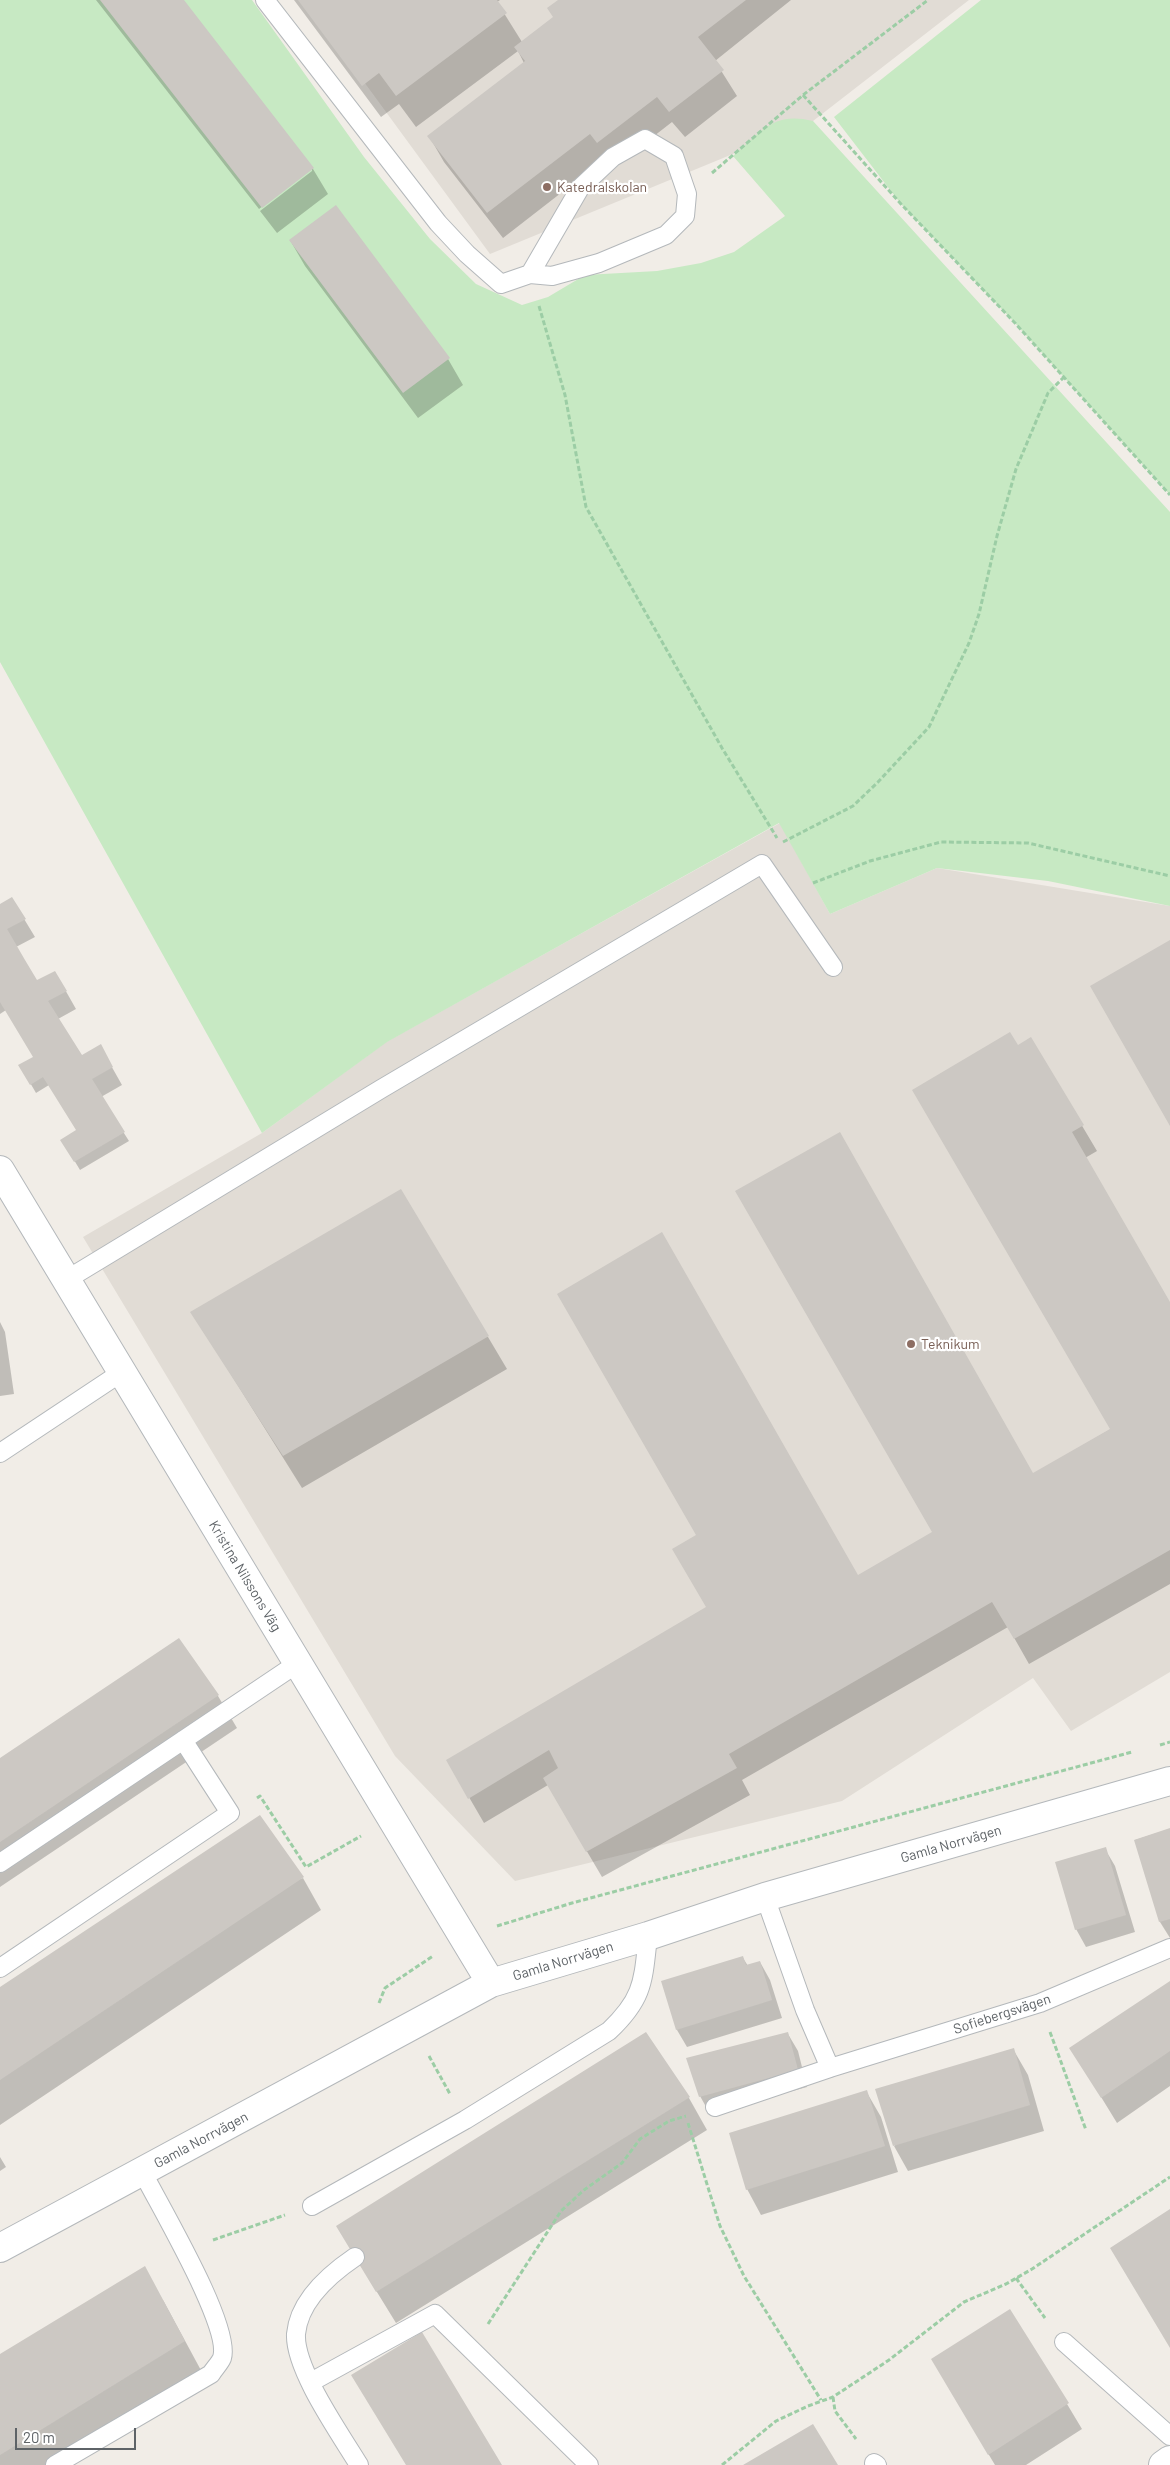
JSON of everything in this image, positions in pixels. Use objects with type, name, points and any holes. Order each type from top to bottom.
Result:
[{"type":"street","name":"Kristina Nilssons Väg","points":[[0,1170],[491,1983]]},
{"type":"street","name":"Gamla Norrvägen","points":[[0,2248],[491,1983],[648,1936],[765,1897],[1170,1781]]},
{"type":"street","points":[[1162,2465],[1170,2460]]},
{"type":"lane","points":[[265,0],[438,223],[467,254],[501,284],[530,274],[552,276],[599,263],[666,235],[685,216],[687,194],[674,156],[645,139],[613,157],[580,188],[530,274]]},
{"type":"lane","points":[[66,1280],[380,1089],[762,864],[833,967]]},
{"type":"lane","points":[[0,1453],[122,1372]]},
{"type":"lane","points":[[0,1863],[298,1663]]},
{"type":"lane","points":[[0,1968],[230,1813],[183,1740]]},
{"type":"lane","points":[[765,1897],[805,2010],[830,2068]]},
{"type":"lane","points":[[312,2206],[465,2120],[609,2031],[625,2016],[643,1985],[648,1936]]},
{"type":"lane","name":"Sofiebergsvägen","points":[[715,2107],[830,2068],[1040,2003],[1170,1948]]},
{"type":"lane","points":[[55,2465],[211,2374],[222,2357],[220,2332],[208,2297],[182,2251],[142,2172]]},
{"type":"lane","points":[[355,2257],[336,2270],[318,2290],[302,2312],[296,2335],[302,2364],[359,2465]]},
{"type":"lane","points":[[311,2382],[435,2314],[589,2465]]},
{"type":"lane","points":[[1064,2342],[1170,2436]]},
{"type":"path","points":[[687,194],[803,95],[928,0]]},
{"type":"path","points":[[803,95],[901,204],[1064,377],[1170,494]]},
{"type":"path","points":[[530,274],[565,395],[586,507],[722,748],[784,850]]},
{"type":"path","points":[[780,843],[853,806],[929,727],[974,628],[1016,470],[1048,393],[1064,377]]},
{"type":"path","points":[[806,886],[870,861],[941,842],[1028,843],[1170,876]]},
{"type":"path","points":[[1151,1748],[1170,1742]]},
{"type":"path","points":[[361,2053],[385,1988],[463,1937],[572,1903],[1141,1750]]},
{"type":"path","points":[[230,1813],[260,1796],[306,1867],[392,1818]]},
{"type":"path","points":[[1040,2003],[1086,2130]]},
{"type":"path","points":[[412,2026],[465,2120]]},
{"type":"path","points":[[472,2350],[561,2211],[584,2190],[622,2163],[640,2139],[670,2121],[715,2107]]},
{"type":"path","points":[[686,2116],[720,2226],[740,2268],[784,2344],[821,2400]]},
{"type":"path","points":[[722,2465],[776,2421],[821,2400],[833,2397],[888,2360],[964,2302],[1016,2278],[1078,2240],[1170,2177]]},
{"type":"path","points":[[182,2251],[312,2206]]},
{"type":"path","points":[[1016,2278],[1064,2342]]},
{"type":"path","points":[[833,2397],[835,2411],[875,2464]]},
{"type":"shaded area","name":"Katedralskolan","points":[[304,0],[969,0],[813,121],[490,254]]},
{"type":"shaded area","points":[[780,823],[830,914],[937,868],[1170,906],[1170,1672],[1071,1731],[1033,1678],[842,1801],[515,1881],[395,1756],[83,1237],[262,1133],[386,1042]]},
{"type":"green space","points":[[0,0],[252,0],[364,157],[430,239],[476,284],[522,305],[548,297],[585,275],[657,271],[701,263],[734,252],[785,216],[733,156],[760,132],[777,121],[799,119],[813,121],[1170,512],[1170,906],[1048,881],[937,868],[830,914],[779,823],[387,1042],[262,1133],[0,662]]},
{"type":"green space","points":[[981,0],[1170,0],[1170,495],[1015,323],[901,204],[834,117]]},
{"type":"building","points":[[100,0],[184,0],[314,168],[262,208]]},
{"type":"building","points":[[298,0],[497,0],[507,13],[396,96],[379,73],[362,86]]},
{"type":"building","points":[[558,0],[746,0],[698,37],[724,70],[669,112],[657,97],[597,143],[590,134],[487,213],[427,136],[525,61],[514,47],[553,17],[547,8]]},
{"type":"building","points":[[336,205],[450,358],[403,393],[289,240]]},
{"type":"building","points":[[12,897],[26,919],[7,929],[25,960],[37,980],[55,971],[67,991],[48,1001],[82,1055],[101,1044],[113,1067],[92,1079],[125,1132],[74,1162],[60,1140],[76,1130],[43,1077],[30,1085],[18,1065],[33,1057],[0,1002],[0,904]]},
{"type":"building","points":[[1170,940],[1170,1126],[1090,986]]},
{"type":"building","points":[[1010,1032],[1018,1045],[1031,1037],[1084,1125],[1072,1132],[1170,1302],[1170,1550],[1014,1639],[992,1602],[729,1754],[737,1768],[586,1852],[543,1778],[558,1768],[549,1750],[468,1799],[446,1760],[706,1607],[672,1549],[696,1535],[557,1294],[662,1232],[858,1575],[932,1532],[735,1191],[840,1132],[1033,1473],[1110,1429],[912,1090]]},
{"type":"building","points":[[401,1189],[489,1336],[283,1456],[190,1312]]},
{"type":"building","points":[[179,1638],[219,1695],[0,1842],[0,1758]]},
{"type":"building","points":[[260,1815],[304,1877],[0,2080],[0,1987]]},
{"type":"building","points":[[1170,1828],[1170,1919],[1159,1922],[1134,1840]]},
{"type":"building","points":[[1106,1847],[1126,1915],[1075,1930],[1055,1862]]},
{"type":"building","points":[[743,1956],[746,1965],[760,1961],[772,2000],[676,2030],[661,1981]]},
{"type":"building","points":[[1170,1981],[1170,2051],[1101,2098],[1069,2048]]},
{"type":"building","points":[[646,2032],[690,2097],[376,2292],[336,2226]]},
{"type":"building","points":[[788,2032],[798,2070],[699,2097],[686,2058]]},
{"type":"building","points":[[1014,2048],[1030,2105],[893,2146],[875,2089]]},
{"type":"building","points":[[867,2090],[885,2146],[746,2190],[729,2133]]},
{"type":"building","points":[[1170,2209],[1170,2348],[1110,2248]]},
{"type":"building","points":[[145,2266],[185,2341],[0,2455],[0,2354]]},
{"type":"building","points":[[1010,2309],[1069,2403],[988,2455],[931,2359]]},
{"type":"building","points":[[422,2332],[502,2465],[406,2465],[351,2375]]},
{"type":"building","points":[[813,2424],[838,2465],[743,2465]]},
{"type":"place","name":"Katedralskolan","points":[[547,187]]},
{"type":"place","name":"Teknikum","points":[[911,1344]]}]
